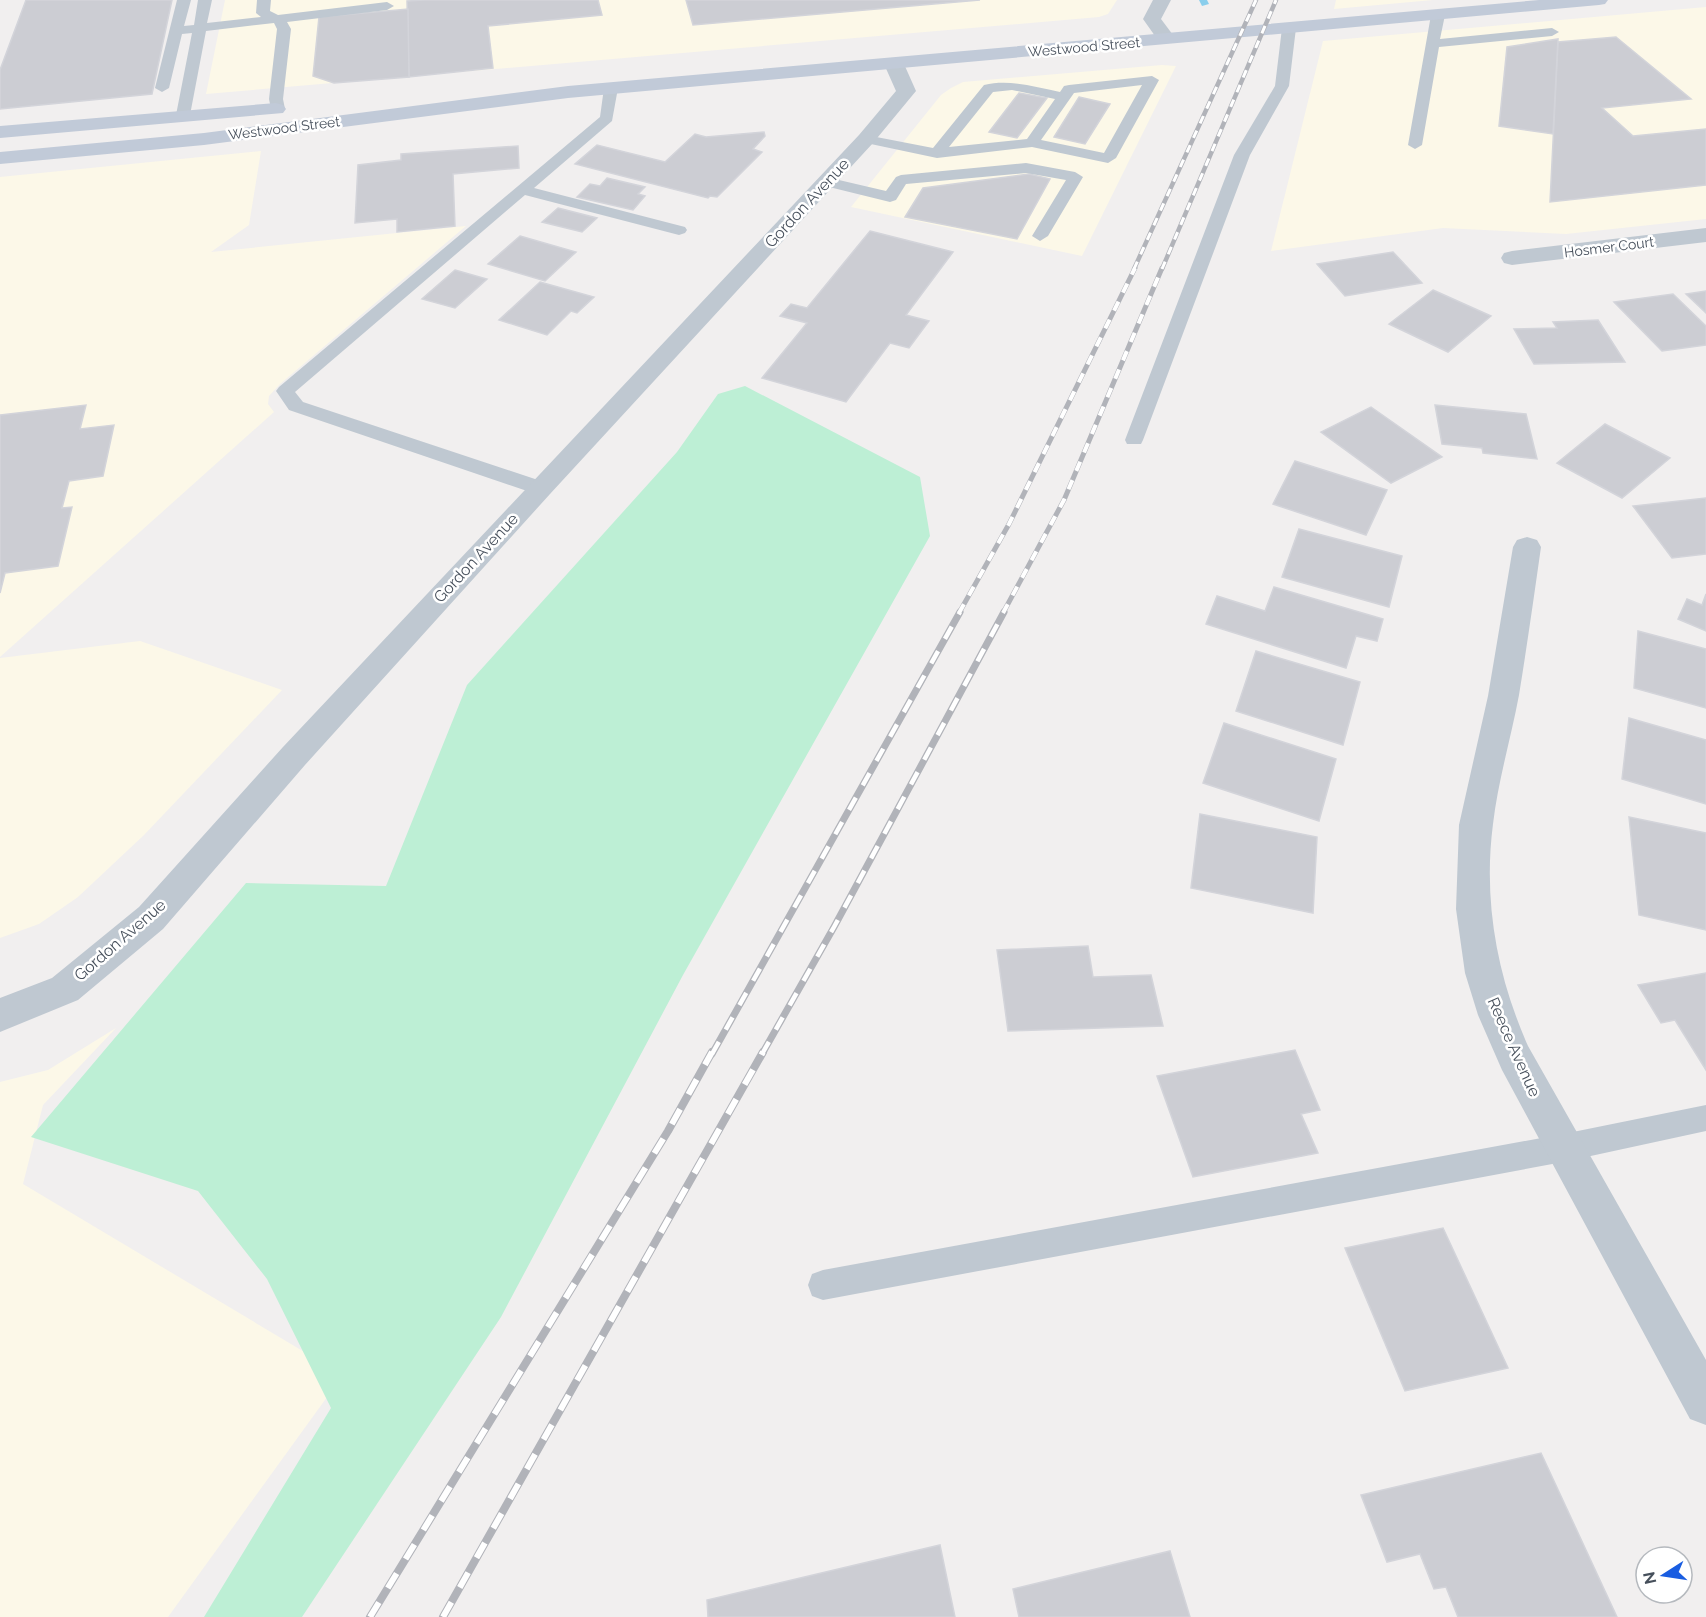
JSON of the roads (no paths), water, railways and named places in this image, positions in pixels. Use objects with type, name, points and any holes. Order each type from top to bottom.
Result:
[{"type":"main road","name":"Westwood Street","points":[[0,132],[183,115],[568,92],[1599,0]]},
{"type":"main road","name":"Westwood Street","points":[[0,158],[204,139],[568,92]]},
{"type":"street","points":[[1162,0],[1152,19],[1167,39]]},
{"type":"street","name":"Gordon Avenue","points":[[0,1015],[65,989],[151,918],[294,756],[866,139],[906,91],[894,64]]},
{"type":"street","name":"Hosmer Court","points":[[1512,258],[1706,235]]},
{"type":"street","name":"Reece Avenue","points":[[1527,547],[1503,696],[1476,825],[1473,909],[1483,973],[1496,1015],[1515,1058],[1706,1403]]},
{"type":"lane","points":[[162,88],[184,0]]},
{"type":"lane","points":[[183,115],[205,0]]},
{"type":"lane","points":[[264,0],[262,13],[279,20],[284,28],[276,99],[278,109]]},
{"type":"lane","points":[[176,31],[387,6]]},
{"type":"lane","points":[[1415,145],[1438,15]]},
{"type":"lane","points":[[1134,440],[1242,155],[1282,86],[1289,28]]},
{"type":"lane","points":[[1433,44],[1552,32]]},
{"type":"lane","points":[[866,139],[938,153],[1032,143],[1108,158],[1152,80],[1070,89],[1032,143]]},
{"type":"lane","points":[[938,153],[988,88],[1012,86],[1064,97]]},
{"type":"lane","points":[[540,488],[296,406],[285,391],[607,118],[611,88]]},
{"type":"lane","points":[[826,182],[890,197],[902,180],[1026,168],[1075,177],[1040,236]]},
{"type":"lane","points":[[522,190],[680,230]]},
{"type":"lane","points":[[823,1285],[1563,1148],[1706,1118]]},
{"type":"waterway","points":[[1203,0],[1205,4]]},
{"type":"railway","points":[[1134,269],[1256,0]]},
{"type":"railway","points":[[1162,269],[1276,0]]},
{"type":"railway","points":[[959,613],[1009,524],[1135,268]]},
{"type":"railway","points":[[1003,613],[1064,500],[1162,268]]},
{"type":"railway","points":[[712,1054],[960,612]]},
{"type":"railway","points":[[762,1054],[834,927],[1004,612]]},
{"type":"railway","points":[[370,1617],[668,1131],[712,1052]]},
{"type":"railway","points":[[443,1617],[763,1052]]}]
